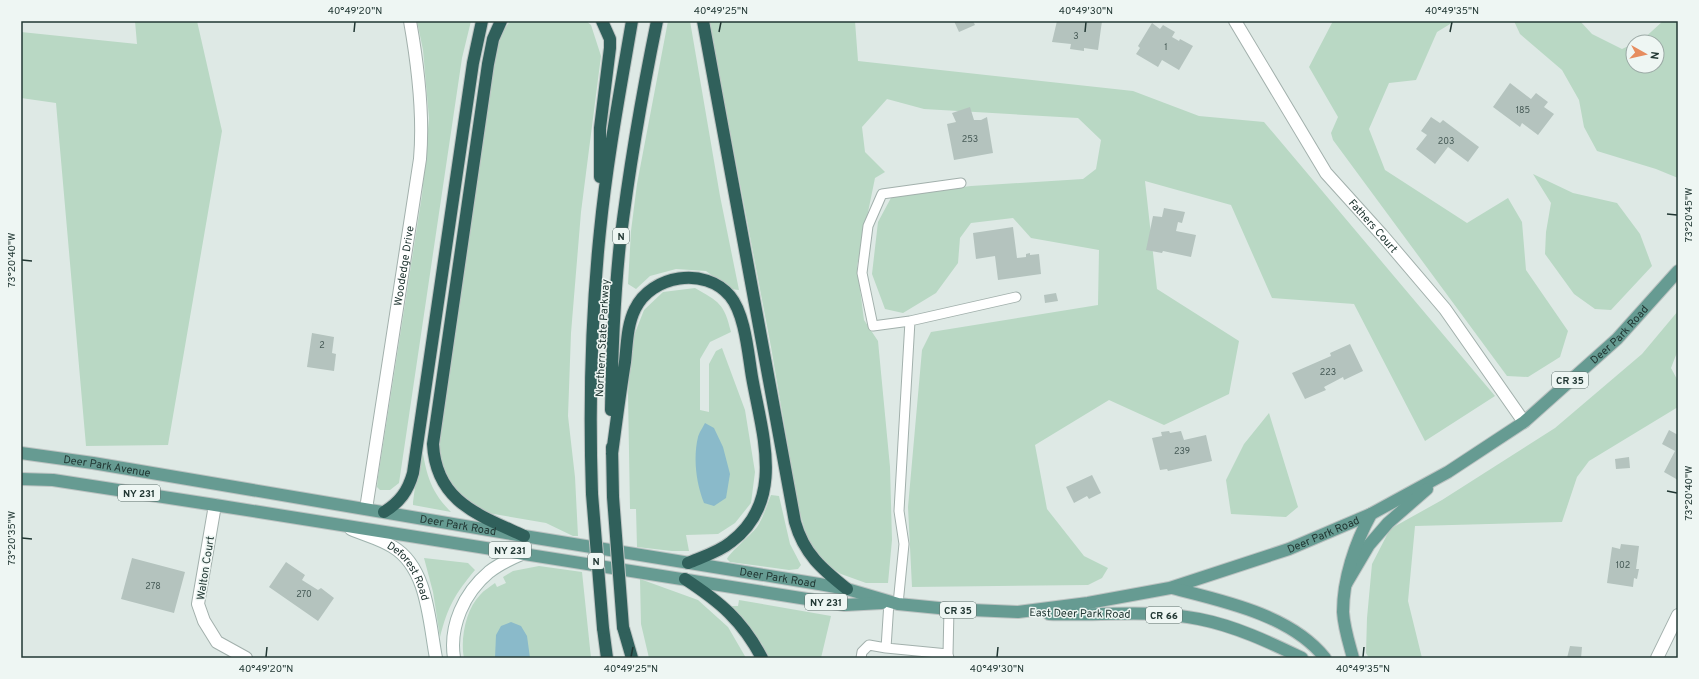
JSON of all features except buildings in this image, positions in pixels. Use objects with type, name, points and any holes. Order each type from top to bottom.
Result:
[{"type":"highway","points":[[384,512],[394,506],[404,495],[413,473],[473,63],[482,21]]},
{"type":"highway","points":[[501,21],[493,39],[489,58],[433,444],[436,468],[447,490],[455,499],[473,512],[524,536]]},
{"type":"highway","points":[[600,230],[600,128],[610,48],[610,39],[602,21]]},
{"type":"highway","name":"Northern State Parkway","points":[[607,658],[603,628],[592,494],[590,437],[593,315],[600,230],[616,112],[632,21]]},
{"type":"highway","name":"Northern State Parkway","points":[[628,658],[623,627],[613,497],[612,367],[620,244],[634,145],[657,21]]},
{"type":"highway","points":[[703,21],[795,522],[798,533],[808,553],[824,571],[847,589]]},
{"type":"highway","points":[[612,454],[628,330],[640,301],[655,288],[665,282],[685,278],[705,280],[723,288],[737,307],[744,331],[766,462],[765,490],[757,513],[740,535],[731,543],[720,549],[688,563]]},
{"type":"highway","points":[[685,579],[706,593],[734,617],[745,629],[762,658]]},
{"type":"highway","points":[[623,627],[632,658]]},
{"type":"main road","name":"Deer Park Road","points":[[256,511],[845,605],[893,603],[949,609],[1018,612],[1088,603],[1170,588],[1289,549],[1371,514],[1448,472],[1524,422],[1616,340],[1678,272]]},
{"type":"main road","name":"Deer Park Avenue","points":[[21,453],[93,463],[192,481]]},
{"type":"main road","points":[[1346,584],[1369,545],[1388,523],[1448,472]]},
{"type":"main road","name":"Deer Park Avenue","points":[[21,479],[53,480],[256,511]]},
{"type":"main road","name":"Deer Park Road","points":[[192,481],[847,589],[893,603]]},
{"type":"main road","points":[[1353,658],[1346,635],[1343,613],[1346,584],[1352,557],[1371,514]]},
{"type":"main road","name":"CR 66","points":[[1170,588],[1248,609],[1292,629],[1316,646],[1325,658]]},
{"type":"main road","name":"East Deer Park Road","points":[[1018,612],[1078,615],[1140,614],[1198,619],[1225,625],[1253,635],[1302,658]]},
{"type":"street","name":"Woodedge Drive","points":[[366,509],[420,159],[422,123],[420,92],[410,21]]},
{"type":"street","name":"Fathers Court","points":[[1235,21],[1326,173],[1382,235],[1445,309],[1524,422]]},
{"type":"street","name":"Walton Court","points":[[215,505],[198,604],[204,621],[216,642],[246,658]]},
{"type":"street","name":"Deforest Road","points":[[334,523],[385,542],[400,552],[411,564],[416,571],[422,588],[436,658]]},
{"type":"street","points":[[454,658],[453,642],[456,624],[467,597],[488,572],[524,553]]},
{"type":"street","points":[[1657,658],[1678,615]]},
{"type":"lane","points":[[961,183],[882,194],[868,226],[862,273],[873,326],[910,321],[1016,297]]},
{"type":"lane","points":[[886,648],[904,544],[898,511],[910,321]]},
{"type":"lane","points":[[861,658],[862,652],[869,645],[949,656],[949,609]]},
{"type":"green space","points":[[135,21],[197,21],[222,131],[168,445],[86,446],[56,103],[21,98],[21,32],[137,44]]},
{"type":"green space","points":[[417,21],[471,21],[462,58],[399,483],[390,490],[380,490],[377,487],[378,477],[422,195],[429,118],[423,50]]},
{"type":"green space","points":[[510,21],[586,21],[591,25],[601,56],[581,212],[571,333],[568,416],[575,477],[578,536],[573,536],[546,523],[488,513],[465,500],[448,480],[439,455],[441,420],[496,41]]},
{"type":"green space","points":[[668,21],[690,21],[720,196],[739,290],[730,289],[706,271],[676,269],[650,276],[636,289],[628,284],[631,231],[637,184]]},
{"type":"green space","points":[[709,21],[855,21],[858,61],[1133,91],[1199,116],[1264,122],[1495,396],[1425,441],[1354,304],[1272,298],[1231,205],[1145,181],[1157,289],[1239,341],[1229,394],[1164,425],[1109,400],[1035,445],[1047,509],[1084,556],[1108,568],[1102,578],[1088,585],[912,587],[908,507],[922,350],[931,332],[1098,305],[1099,250],[1031,238],[1013,218],[971,223],[960,238],[958,263],[936,293],[903,313],[885,309],[872,274],[878,222],[892,196],[971,186],[1083,179],[1096,169],[1101,140],[1078,118],[924,109],[887,99],[862,127],[865,152],[885,172],[875,178],[857,266],[864,320],[878,341],[890,467],[892,540],[888,583],[866,583],[841,574],[821,561],[808,541],[798,506],[771,347]]},
{"type":"green space","points":[[1333,21],[1455,21],[1437,32],[1416,80],[1389,83],[1369,129],[1385,170],[1467,223],[1508,198],[1522,222],[1526,270],[1568,331],[1560,357],[1528,377],[1507,376],[1333,140],[1331,133],[1338,117],[1309,67]]},
{"type":"green space","points":[[1514,21],[1580,21],[1592,34],[1622,49],[1625,48],[1625,74],[1665,74],[1665,34],[1649,34],[1663,21],[1678,21],[1678,178],[1656,169],[1597,151],[1584,127],[1579,100],[1562,70],[1520,34]]},
{"type":"green space","points":[[1533,174],[1573,193],[1617,203],[1640,234],[1652,266],[1611,310],[1595,309],[1574,294],[1545,254],[1546,232],[1551,203]]},
{"type":"green space","points":[[695,288],[719,304],[726,315],[731,332],[710,342],[700,359],[700,410],[709,412],[709,364],[716,351],[722,348],[745,410],[755,472],[751,503],[735,523],[718,534],[686,535],[689,551],[672,551],[637,547],[636,509],[630,509],[628,393],[631,343],[644,310],[663,292]]},
{"type":"green space","points":[[1678,311],[1678,350],[1671,368],[1678,381],[1678,407],[1589,461],[1577,477],[1562,522],[1415,526],[1408,601],[1422,658],[1369,658],[1366,653],[1367,618],[1372,564],[1390,529],[1442,500],[1555,428],[1642,354]]},
{"type":"green space","points":[[1269,413],[1298,507],[1286,517],[1231,514],[1226,480],[1244,444]]},
{"type":"green space","points":[[421,442],[427,472],[433,488],[451,512],[413,505]]},
{"type":"green space","points":[[771,495],[779,496],[790,544],[801,565],[798,569],[789,570],[730,562],[727,559],[757,527]]},
{"type":"green space","points":[[424,558],[468,563],[475,570],[462,586],[453,601],[440,637],[433,592]]},
{"type":"green space","points":[[539,566],[582,572],[591,658],[464,658],[463,642],[465,625],[475,601],[483,592],[495,583],[497,587],[506,583],[503,577],[513,571]]},
{"type":"green space","points":[[640,579],[698,600],[728,627],[746,658],[649,658],[641,624]]},
{"type":"green space","points":[[739,600],[831,616],[821,658],[768,658],[762,644],[731,606],[738,606]]},
{"type":"water","points":[[705,423],[714,428],[723,447],[730,474],[726,498],[714,506],[704,503],[696,470],[696,445],[700,432]]},
{"type":"water","points":[[511,622],[521,626],[527,636],[530,658],[495,658],[496,635],[501,626]]}]
